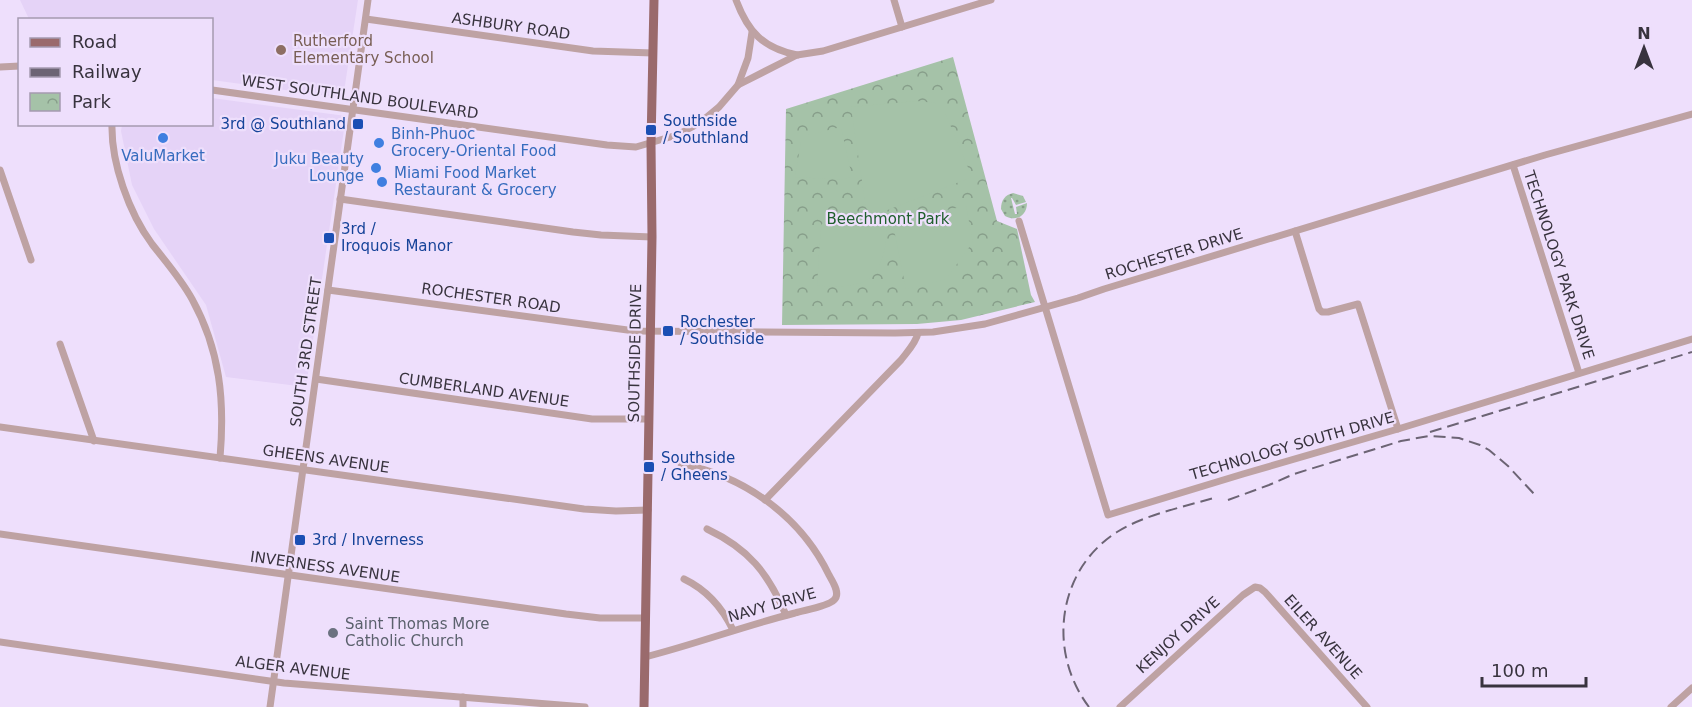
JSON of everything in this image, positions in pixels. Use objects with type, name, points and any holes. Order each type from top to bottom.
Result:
[{"type":"main road","name":"SOUTHSIDE DRIVE","points":[[644,707],[654,0]]},
{"type":"street","name":"SOUTH 3RD STREET","points":[[270,707],[368,0]]},
{"type":"street","points":[[735,0],[752,32],[776,48],[797,55],[823,51],[991,0]]},
{"type":"street","points":[[894,0],[902,27]]},
{"type":"street","name":"ASHBURY ROAD","points":[[366,19],[593,51],[653,53]]},
{"type":"street","points":[[738,85],[748,58],[752,32]]},
{"type":"street","name":"WEST SOUTHLAND BOULEVARD","points":[[213,90],[607,145],[636,147],[677,135],[692,127],[719,107],[738,85],[797,55]]},
{"type":"street","points":[[0,67],[18,66]]},
{"type":"street","name":"ROCHESTER DRIVE","points":[[650,331],[918,333],[985,324],[1692,114]]},
{"type":"street","points":[[112,126],[118,172],[134,213],[152,243],[181,280],[207,330],[221,386],[223,408],[220,458]]},
{"type":"street","name":"TECHNOLOGY PARK DRIVE","points":[[1514,165],[1579,373]]},
{"type":"street","points":[[0,170],[31,260]]},
{"type":"street","points":[[340,199],[573,232],[652,237]]},
{"type":"street","points":[[1019,221],[1044,307]]},
{"type":"street","points":[[1295,231],[1319,309],[1322,312],[1329,312],[1358,304],[1398,429]]},
{"type":"street","name":"ROCHESTER ROAD","points":[[328,290],[623,330],[650,331]]},
{"type":"street","name":"TECHNOLOGY SOUTH DRIVE","points":[[1044,307],[1108,515],[1692,339]]},
{"type":"street","points":[[765,500],[901,360],[918,333]]},
{"type":"street","points":[[60,344],[94,441]]},
{"type":"street","name":"CUMBERLAND AVENUE","points":[[316,379],[592,419],[649,419]]},
{"type":"street","name":"GHEENS AVENUE","points":[[0,427],[584,509],[648,510]]},
{"type":"street","name":"NAVY DRIVE","points":[[645,657],[820,606],[836,598],[836,589],[815,550],[789,519],[747,488],[725,477],[681,464]]},
{"type":"street","points":[[707,529],[739,548],[763,572],[776,591],[786,615]]},
{"type":"street","name":"INVERNESS AVENUE","points":[[0,534],[600,618],[646,618]]},
{"type":"street","points":[[684,579],[710,596],[726,615],[734,630]]},
{"type":"street","name":"KENJOY DRIVE","points":[[1120,707],[1243,595],[1257,587]]},
{"type":"street","name":"EILER AVENUE","points":[[1257,587],[1265,592],[1367,707]]},
{"type":"street","name":"ALGER AVENUE","points":[[0,642],[305,685],[585,707]]},
{"type":"street","points":[[1671,707],[1692,688]]},
{"type":"street","points":[[463,697],[463,707]]},
{"type":"shaded area","name":"Rutherford Elementary School","points":[[20,0],[358,0],[343,98],[213,80],[213,18],[29,18]]},
{"type":"shaded area","points":[[213,98],[346,116],[306,387],[226,377],[206,305],[154,229],[132,185],[122,126],[213,126]]},
{"type":"green space","name":"Beechmont Park","points":[[953,57],[997,221],[1017,229],[1031,295],[1035,302],[961,320],[917,324],[782,325],[786,109]]},
{"type":"green space","points":[[917,101],[935,103],[946,115],[972,177],[875,215],[866,208],[851,107]]},
{"type":"green space","points":[[841,127],[851,176],[844,180],[795,177],[801,142],[808,135]]},
{"type":"green space","points":[[1013,193],[1023,196],[1026,202],[1016,205],[1011,198],[1015,214],[1017,214],[1016,207],[1027,203],[1027,208],[1020,217],[1009,218],[1001,209],[1004,198]]},
{"type":"green space","points":[[966,206],[973,242],[946,279],[906,289],[893,225],[898,220]]},
{"type":"green space","points":[[825,221],[887,227],[883,256],[872,276],[867,280],[838,287],[817,285],[821,225]]},
{"type":"railway","points":[[1430,432],[1692,352]]},
{"type":"railway","points":[[1228,500],[1294,474],[1401,441],[1429,436],[1459,438],[1489,450],[1508,466],[1535,495]]},
{"type":"railway","points":[[1089,707],[1076,685],[1067,662],[1064,637],[1065,613],[1071,590],[1081,568],[1097,548],[1128,526],[1140,520],[1217,497]]},
{"type":"place","name":"Rutherford Elementary School","points":[[281,50]]},
{"type":"place","name":"3rd @ Southland","points":[[358,124]]},
{"type":"place","name":"Southside / Southland","points":[[651,130]]},
{"type":"place","name":"ValuMarket","points":[[163,138]]},
{"type":"place","name":"Binh-Phuoc Grocery-Oriental Food","points":[[379,143]]},
{"type":"place","name":"Juku Beauty Lounge","points":[[376,168]]},
{"type":"place","name":"Miami Food Market Restaurant & Grocery","points":[[382,182]]},
{"type":"place","name":"3rd / Iroquois Manor","points":[[329,238]]},
{"type":"place","name":"Rochester / Southside","points":[[668,331]]},
{"type":"place","name":"Southside / Gheens","points":[[649,467]]},
{"type":"place","name":"3rd / Inverness","points":[[300,540]]},
{"type":"place","name":"Saint Thomas More Catholic Church","points":[[333,633]]}]
